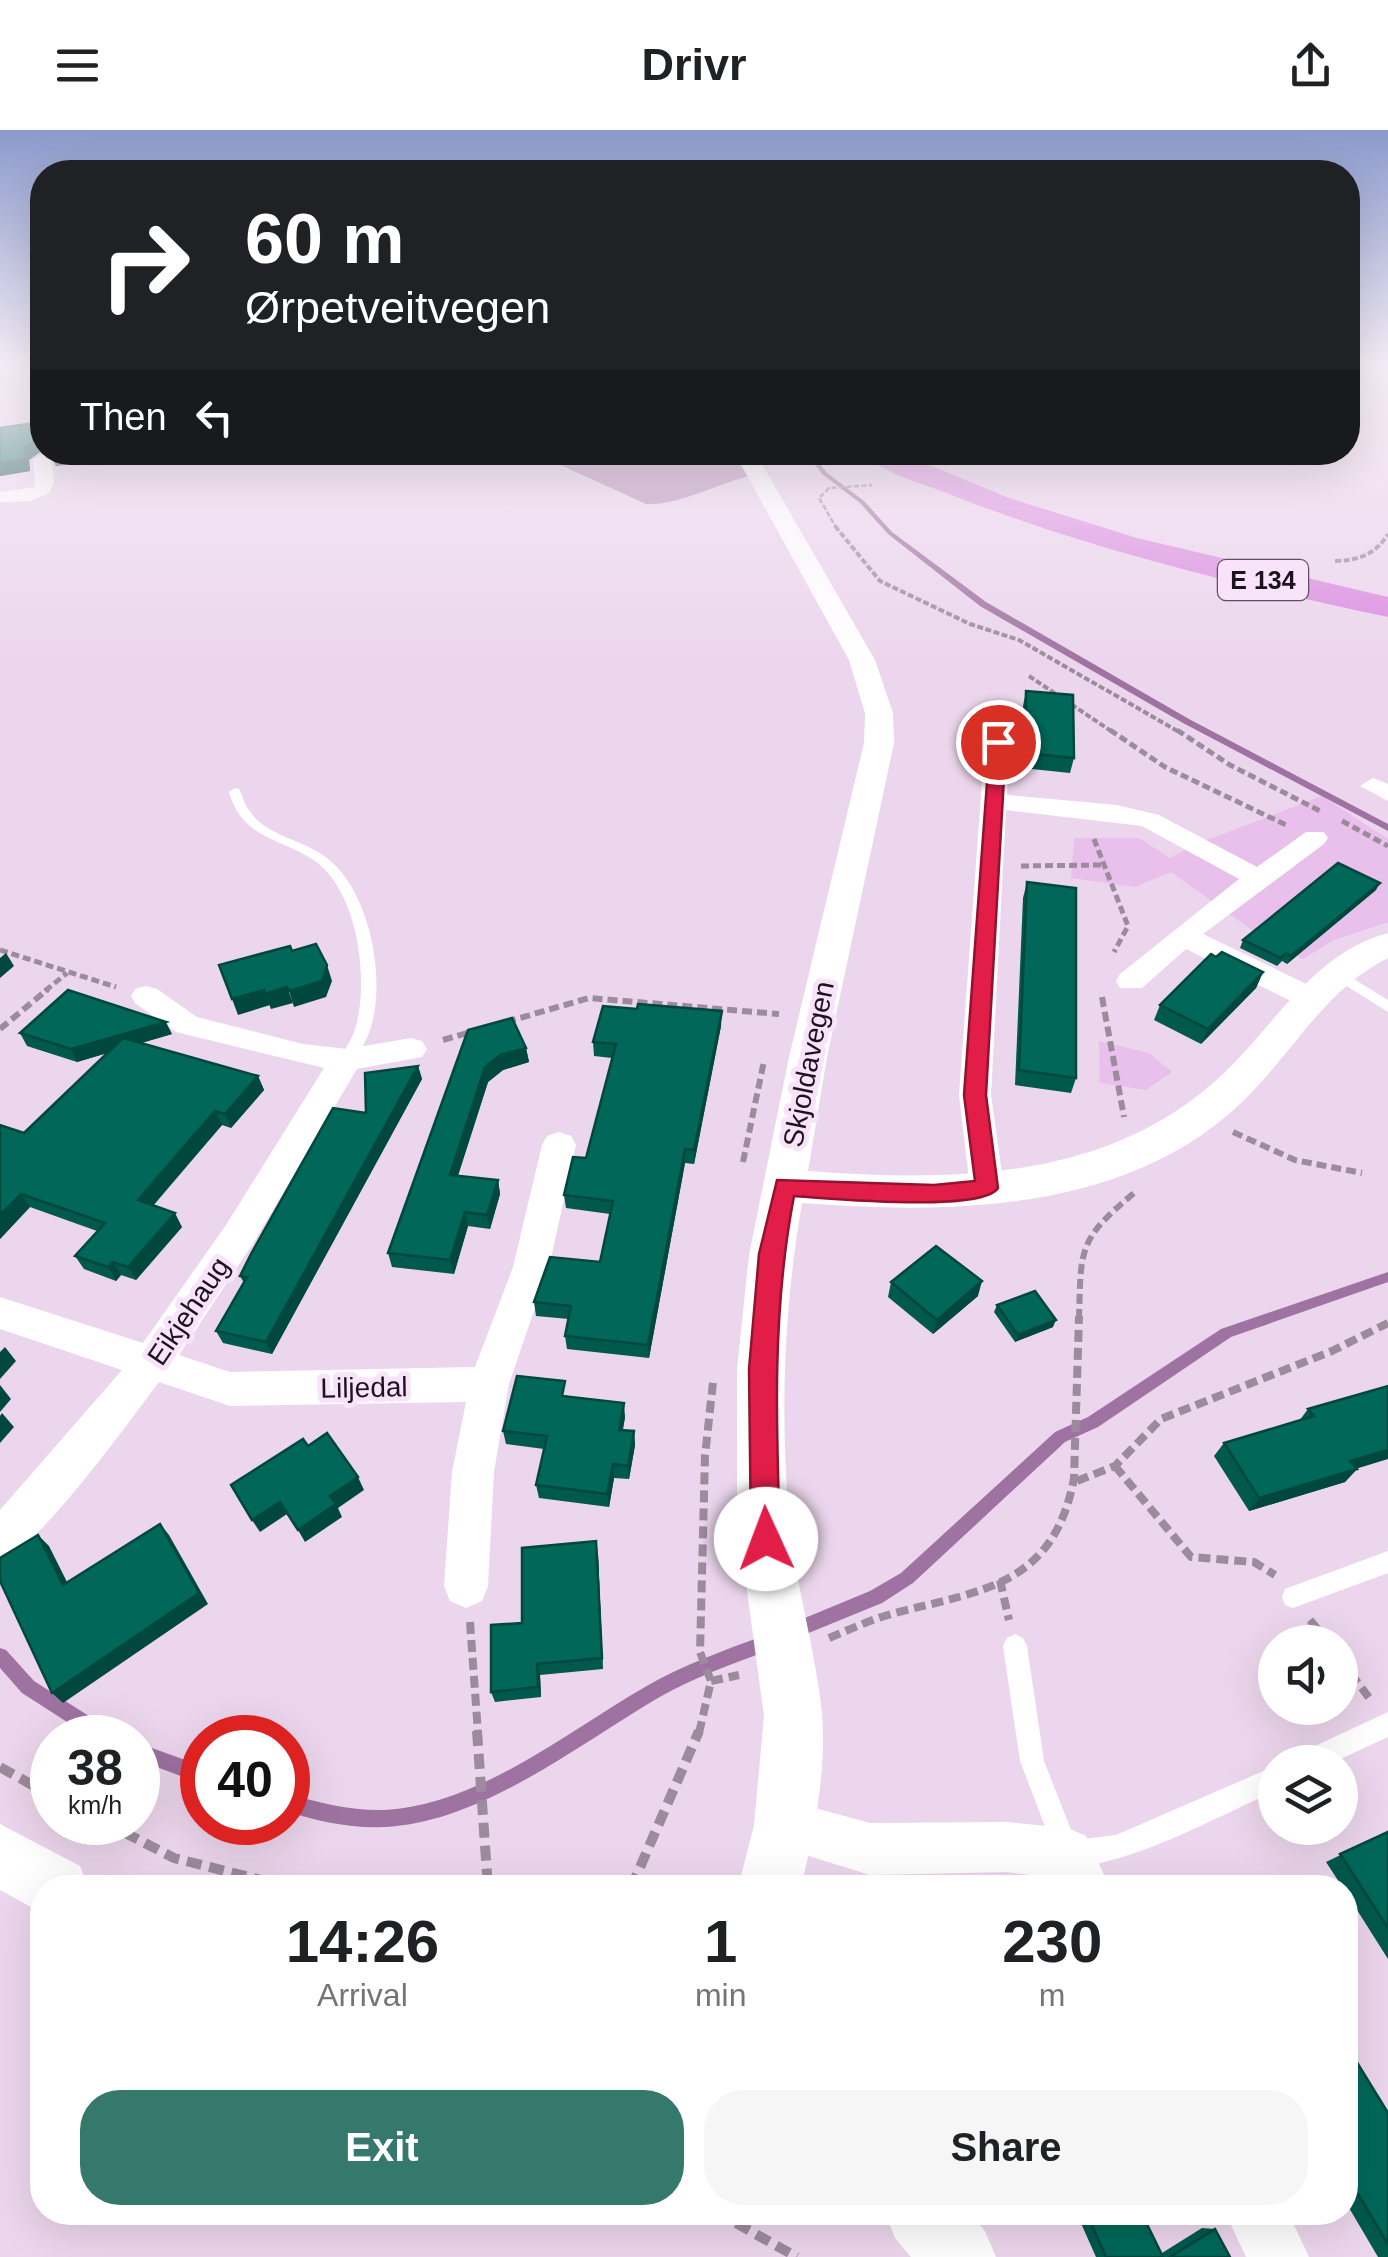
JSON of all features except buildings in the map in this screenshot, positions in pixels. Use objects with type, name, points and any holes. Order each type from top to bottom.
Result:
[{"type":"highway","name":"E 134","points":[[906,465],[976,496],[1099,537],[1238,574],[1388,606]]},
{"type":"highway","name":"E 134","points":[[930,465],[989,492],[1140,546]]},
{"type":"street","points":[[0,497],[47,494],[49,481],[44,465]]},
{"type":"street","name":"Skjoldavegen","points":[[752,465],[862,660],[879,713],[879,743],[808,1057],[771,1254],[762,1369],[763,1518],[793,1716],[785,1826],[772,1875]]},
{"type":"street","points":[[987,1188],[975,1095],[1000,713]]},
{"type":"street","points":[[994,800],[1132,815],[1166,827],[1258,878]]},
{"type":"street","points":[[1130,981],[1320,826]]},
{"type":"street","points":[[1183,936],[1326,987]]},
{"type":"street","points":[[785,1186],[882,1193],[987,1188],[1068,1176],[1186,1128],[1206,1115],[1326,987],[1370,951],[1388,944]]},
{"type":"street","points":[[146,996],[187,1025],[238,1041],[348,1060],[411,1049]]},
{"type":"street","name":"Eikjehaug","points":[[0,1541],[54,1484],[153,1363],[241,1232],[309,1112],[348,1060]]},
{"type":"street","points":[[466,1586],[474,1472],[490,1384],[530,1267],[560,1145]]},
{"type":"street","name":"Liljedal","points":[[0,1313],[230,1388],[490,1384]]},
{"type":"street","points":[[785,1826],[870,1849],[1007,1847],[1076,1870]]},
{"type":"street","points":[[0,1855],[35,1875]]},
{"type":"street","points":[[932,2225],[959,2257]]},
{"type":"street","points":[[1262,2225],[1279,2257]]},
{"type":"lane","points":[[235,792],[237,808],[252,823],[323,860],[347,889],[362,927],[368,979],[364,1024],[348,1060]]},
{"type":"lane","points":[[1326,987],[1388,1007]]},
{"type":"lane","points":[[1293,1597],[1388,1562]]},
{"type":"lane","points":[[1015,1646],[1032,1761],[1076,1870],[1258,1786]]},
{"type":"lane","points":[[1337,1745],[1383,1717]]},
{"type":"path","points":[[847,485],[821,493],[821,508],[880,581],[970,624],[1019,640],[1190,738],[1320,826]]},
{"type":"path","points":[[1029,676],[1165,767],[1320,826]]},
{"type":"path","points":[[1342,822],[1388,846]]},
{"type":"path","points":[[1093,838],[1110,883]]},
{"type":"path","points":[[990,866],[1103,865]]},
{"type":"path","points":[[0,950],[146,996]]},
{"type":"path","points":[[0,1029],[68,972]]},
{"type":"path","points":[[500,1024],[589,998],[786,1014]]},
{"type":"path","points":[[411,1049],[482,1029]]},
{"type":"path","points":[[1110,1043],[1121,1086]]},
{"type":"path","points":[[1240,1117],[1228,1129],[1248,1142],[1327,1171],[1362,1174]]},
{"type":"path","points":[[828,1638],[890,1614],[974,1595],[1028,1565],[1059,1533],[1078,1481],[1074,1454],[1081,1260],[1095,1226],[1148,1182]]},
{"type":"path","points":[[1078,1481],[1115,1466],[1161,1419],[1332,1351],[1388,1323]]},
{"type":"path","points":[[1115,1466],[1192,1558],[1246,1558],[1264,1565],[1315,1625]]},
{"type":"path","points":[[466,1586],[487,1875]]},
{"type":"path","points":[[636,1875],[696,1744],[710,1681],[700,1652]]},
{"type":"path","points":[[710,1681],[753,1671]]},
{"type":"path","points":[[1358,1683],[1383,1717]]},
{"type":"path","points":[[0,1767],[30,1784]]},
{"type":"path","points":[[149,1845],[174,1858],[241,1875]]},
{"type":"path","points":[[745,2225],[797,2257]]},
{"type":"shaded area","points":[[561,465],[748,465],[753,475],[685,498],[646,504]]},
{"type":"shaded area","points":[[1322,796],[1388,839],[1388,922],[1334,940],[1303,959],[1263,938],[1171,872],[1135,887],[1071,878],[1074,838],[1139,838],[1170,858]]},
{"type":"shaded area","points":[[1099,1041],[1149,1053],[1172,1072],[1146,1090],[1100,1083]]},
{"type":"waterway","points":[[818,465],[862,502],[890,533],[983,604],[1186,721],[1388,828]]},
{"type":"waterway","points":[[794,1631],[876,1597],[907,1578],[1060,1437],[1093,1422],[1226,1333],[1388,1277]]},
{"type":"waterway","points":[[310,1809],[371,1819],[405,1817],[456,1802],[523,1770],[686,1674],[771,1641]]},
{"type":"waterway","points":[[0,1656],[28,1687],[72,1715]]},
{"type":"waterway","points":[[160,1760],[180,1767]]},
{"type":"route","points":[[766,1539],[762,1369],[771,1254],[785,1186],[864,1193],[987,1188],[975,1095],[998,742]]}]
